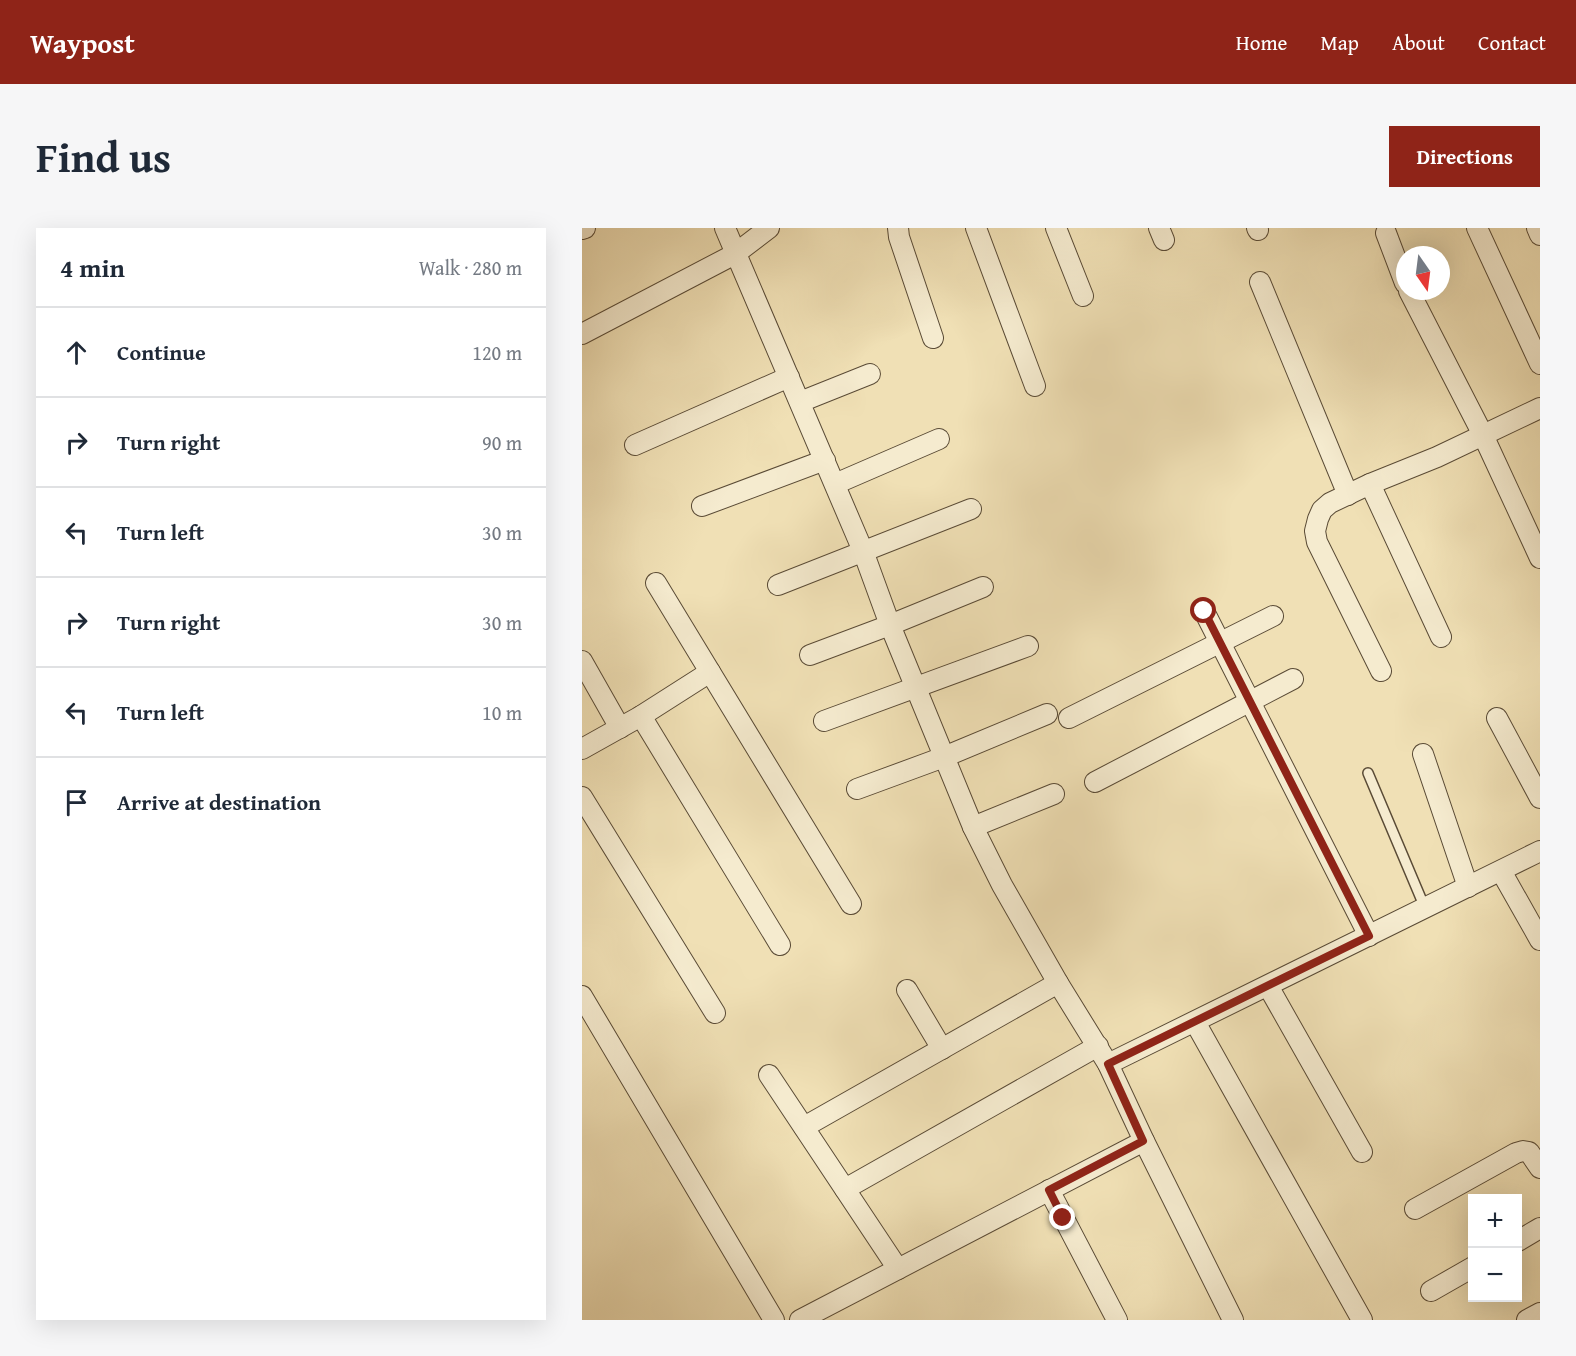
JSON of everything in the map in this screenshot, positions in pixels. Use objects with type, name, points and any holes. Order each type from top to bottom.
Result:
[{"type":"street","points":[[725,228],[863,551],[890,625],[974,827],[1002,885],[1108,1064],[1143,1141],[1233,1320]]},
{"type":"street","points":[[582,334],[735,254],[769,228]]},
{"type":"street","points":[[898,228],[933,338]]},
{"type":"street","points":[[976,228],[1035,386]]},
{"type":"street","points":[[1056,228],[1083,296]]},
{"type":"street","points":[[1477,228],[1540,364]]},
{"type":"street","points":[[1537,228],[1540,235]]},
{"type":"street","points":[[1386,233],[1396,259]]},
{"type":"street","points":[[1260,282],[1348,495]]},
{"type":"street","points":[[1414,300],[1482,435],[1540,558]]},
{"type":"street","points":[[800,402],[870,374]]},
{"type":"street","points":[[635,445],[789,377]]},
{"type":"street","points":[[1381,671],[1317,542],[1315,531],[1322,510],[1330,503],[1370,484],[1437,457],[1540,408]]},
{"type":"street","points":[[835,484],[939,439]]},
{"type":"street","points":[[702,506],[825,460]]},
{"type":"street","points":[[1370,484],[1441,638]]},
{"type":"street","points":[[778,585],[971,509]]},
{"type":"street","points":[[656,584],[851,904]]},
{"type":"street","points":[[810,655],[983,587]]},
{"type":"street","points":[[1204,611],[1369,936]]},
{"type":"street","points":[[1069,718],[1274,616]]},
{"type":"street","points":[[824,721],[1028,646]]},
{"type":"street","points":[[582,661],[620,728]]},
{"type":"street","points":[[582,749],[641,716],[710,672]]},
{"type":"street","points":[[1095,782],[1293,679]]},
{"type":"street","points":[[857,789],[944,757],[1047,714]]},
{"type":"street","points":[[641,716],[780,945]]},
{"type":"street","points":[[1497,718],[1540,798]]},
{"type":"street","points":[[1424,754],[1468,887]]},
{"type":"street","points":[[974,827],[1054,794]]},
{"type":"street","points":[[582,797],[715,1013]]},
{"type":"street","points":[[1108,1064],[1540,851]]},
{"type":"street","points":[[1501,871],[1540,940]]},
{"type":"street","points":[[804,1127],[1058,983]]},
{"type":"street","points":[[1268,986],[1362,1152]]},
{"type":"street","points":[[907,990],[942,1049]]},
{"type":"street","points":[[582,996],[774,1320]]},
{"type":"street","points":[[1195,1022],[1362,1320]]},
{"type":"street","points":[[845,1189],[1098,1046]]},
{"type":"street","points":[[770,1075],[898,1269]]},
{"type":"street","points":[[800,1320],[1143,1141]]},
{"type":"street","points":[[1415,1209],[1516,1153],[1529,1152],[1540,1168]]},
{"type":"street","points":[[1049,1190],[1117,1320]]},
{"type":"street","points":[[1522,1239],[1540,1228]]},
{"type":"street","points":[[1431,1291],[1468,1270]]},
{"type":"street","points":[[1527,1320],[1540,1313]]},
{"type":"lane","points":[[1368,773],[1425,908]]},
{"type":"route","points":[[1063,1218],[1049,1190],[1143,1141],[1108,1064],[1369,936],[1204,611]]}]
